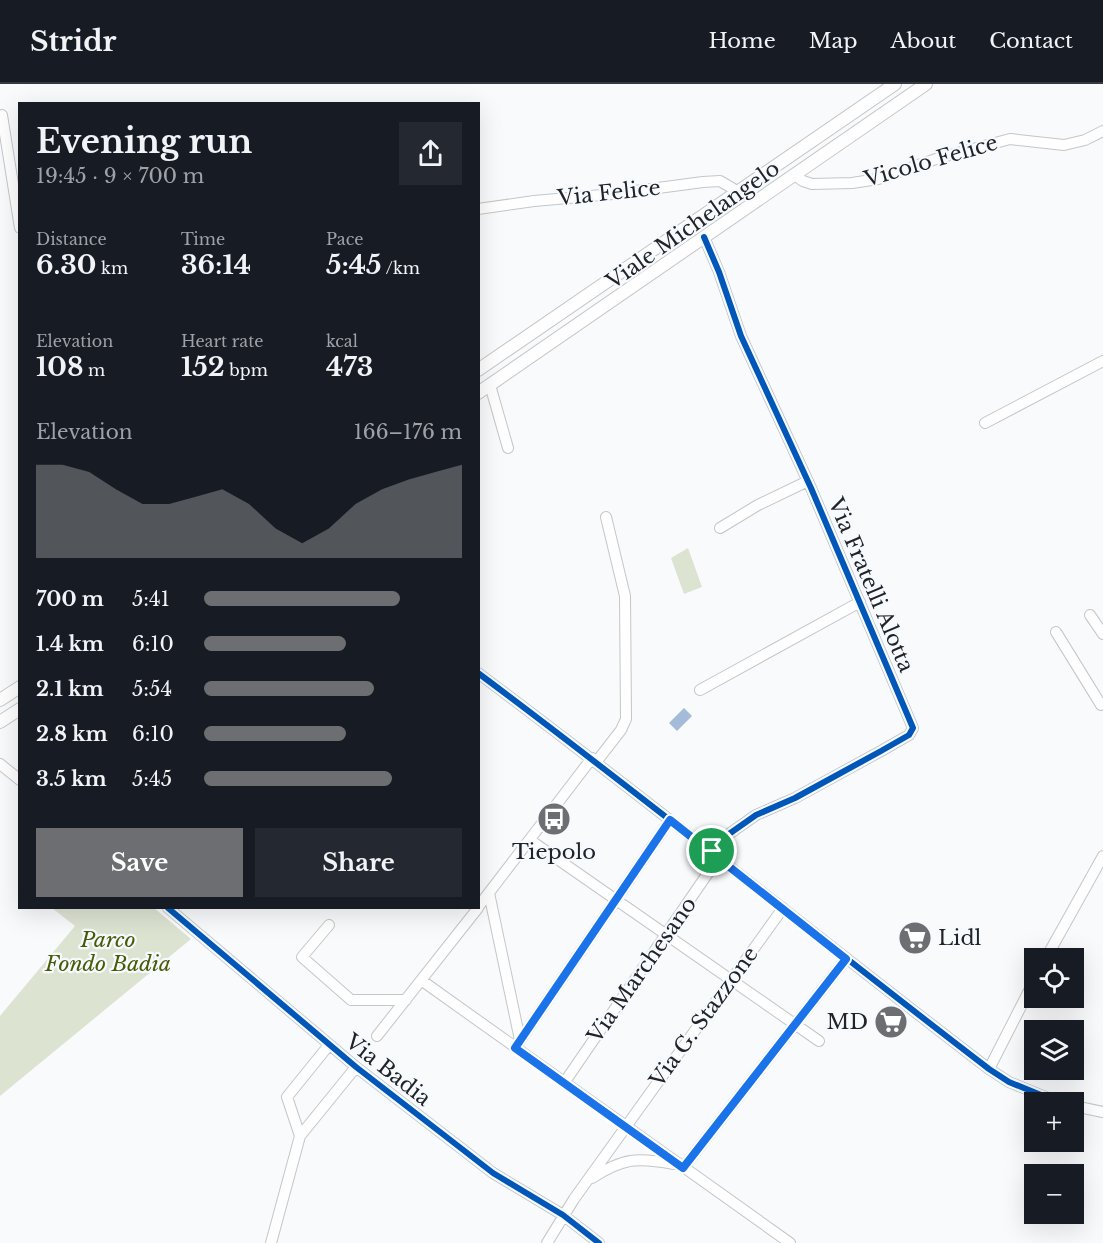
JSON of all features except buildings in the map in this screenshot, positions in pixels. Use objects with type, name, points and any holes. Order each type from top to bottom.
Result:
[{"type":"street","name":"Viale Michelangelo","points":[[480,369],[895,84]]},
{"type":"street","name":"Viale Michelangelo","points":[[480,392],[926,84]]},
{"type":"street","points":[[1,110],[18,216]]},
{"type":"street","name":"Vicolo Felice","points":[[794,174],[803,182],[812,184],[862,182],[992,143],[1010,140],[1064,145],[1085,140],[1103,131]]},
{"type":"street","name":"Via Felice","points":[[480,209],[703,182],[726,183],[737,191]]},
{"type":"street","name":"Via Fratelli Alotta","points":[[704,237],[741,336],[808,481],[912,725],[911,733],[795,798],[756,815],[719,841],[716,854]]},
{"type":"street","points":[[985,423],[1103,361]]},
{"type":"street","points":[[480,371],[490,385],[508,448]]},
{"type":"street","points":[[720,528],[758,505],[808,481]]},
{"type":"street","points":[[480,904],[621,730],[626,719],[625,596],[606,517]]},
{"type":"street","points":[[700,690],[860,602]]},
{"type":"street","points":[[1090,615],[1103,634]]},
{"type":"street","points":[[1056,632],[1102,704]]},
{"type":"street","points":[[480,674],[595,760],[989,1069],[1009,1082],[1034,1092]]},
{"type":"street","points":[[0,700],[18,688]]},
{"type":"street","points":[[0,722],[18,710]]},
{"type":"street","points":[[0,764],[18,778]]},
{"type":"street","points":[[518,1044],[670,820]]},
{"type":"street","points":[[530,840],[819,1041]]},
{"type":"street","name":"Via Marchesano","points":[[564,1083],[666,935],[716,854]]},
{"type":"street","points":[[1052,948],[1103,856]]},
{"type":"street","points":[[489,893],[518,1044]]},
{"type":"street","name":"Via G. Stazzone","points":[[547,1243],[563,1215],[783,908]]},
{"type":"street","name":"Via Badia","points":[[169,909],[356,1067],[493,1173],[563,1215],[599,1243]]},
{"type":"street","points":[[377,1036],[476,909]]},
{"type":"street","points":[[329,925],[302,957],[351,1000],[406,1000]]},
{"type":"street","points":[[681,1166],[846,959]]},
{"type":"street","points":[[422,980],[518,1044],[564,1083],[788,1243]]},
{"type":"street","points":[[989,1069],[1024,1001]]},
{"type":"street","points":[[300,1136],[287,1097],[329,1045]]},
{"type":"street","points":[[271,1243],[300,1136],[356,1067]]},
{"type":"street","points":[[1084,1108],[1103,1112]]},
{"type":"street","points":[[587,1182],[614,1164],[647,1159],[681,1166]]},
{"type":"green space","points":[[688,548],[702,587],[684,594],[671,558]]},
{"type":"green space","name":"Parco Fondo Badia","points":[[53,909],[155,909],[191,939],[0,1096],[0,1016],[75,926]]},
{"type":"water","points":[[684,708],[692,716],[677,731],[669,723]]},
{"type":"cycle path","points":[[704,237],[741,336],[811,488],[913,728],[909,735],[881,751],[795,798],[756,815],[719,841],[712,851]]},
{"type":"cycle path","points":[[480,675],[989,1069],[1009,1082],[1034,1092]]},
{"type":"cycle path","points":[[169,909],[356,1067],[493,1173],[563,1215],[599,1243]]},
{"type":"place","name":"Tiepolo","points":[[554,819]]},
{"type":"place","name":"Lidl","points":[[915,938]]},
{"type":"place","name":"MD","points":[[891,1022]]},
{"type":"route","points":[[670,820],[712,851],[846,959],[683,1168],[515,1048],[670,820]]}]
